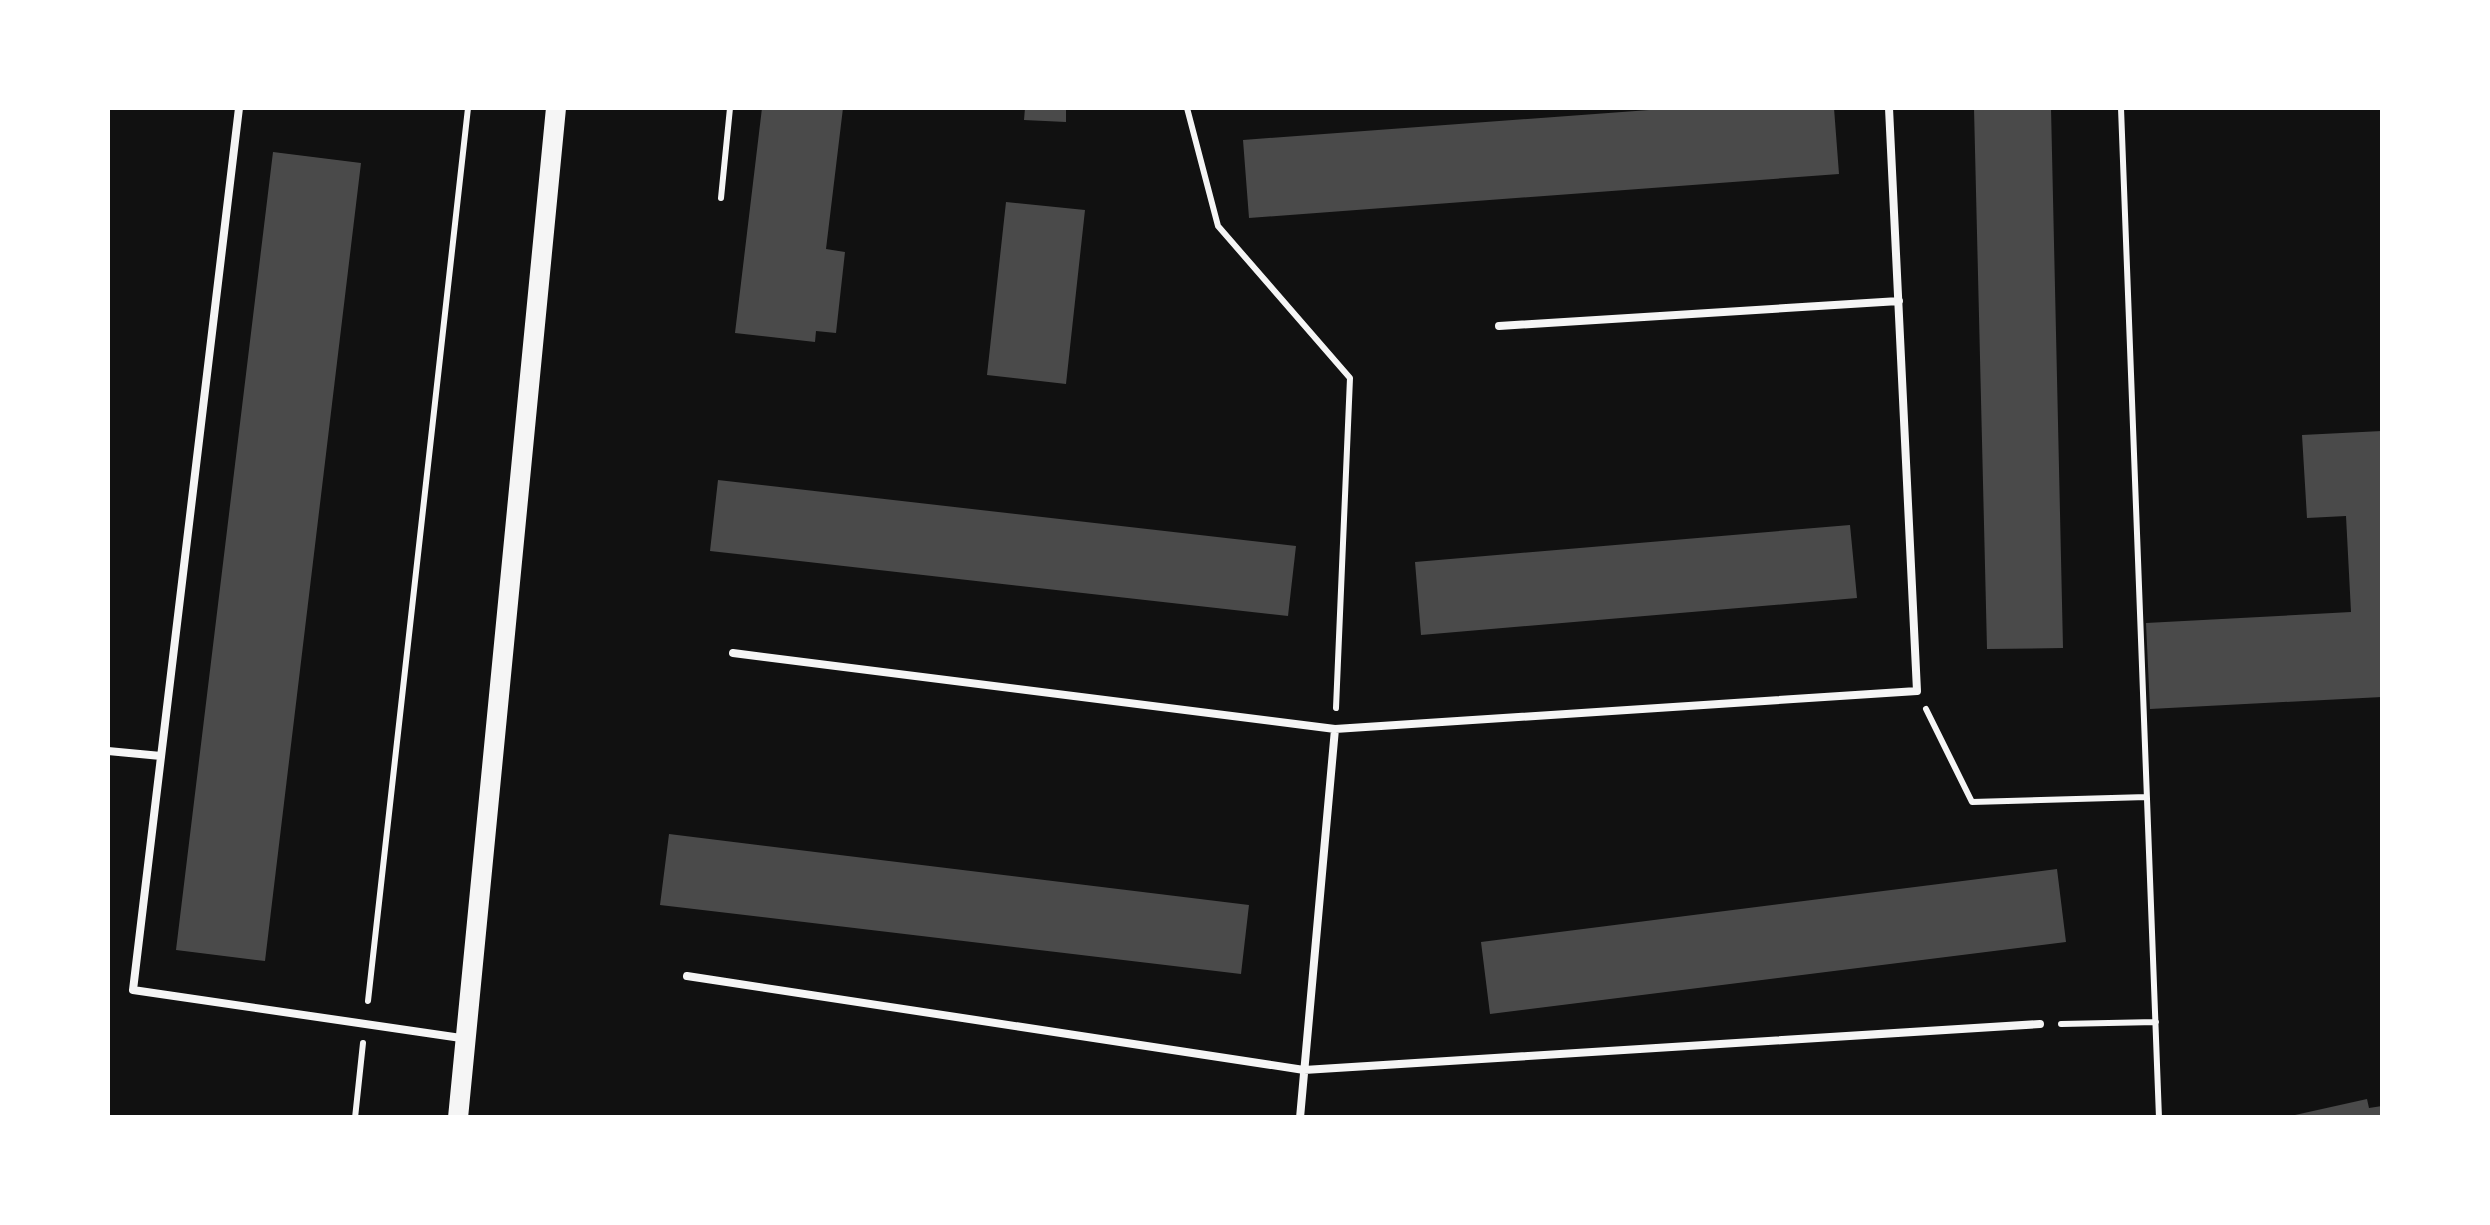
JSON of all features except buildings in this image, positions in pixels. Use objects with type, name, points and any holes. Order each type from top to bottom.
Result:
[{"type":"main road","points":[[458,1118],[556,108]]},
{"type":"lane","points":[[240,108],[133,990],[466,1038]]},
{"type":"lane","points":[[732,653],[1335,729],[1916,690],[1890,108]]},
{"type":"lane","points":[[1499,326],[1898,301]]},
{"type":"lane","points":[[1300,1118],[1335,729]]},
{"type":"lane","points":[[108,751],[161,756]]},
{"type":"lane","points":[[687,976],[1304,1070],[2040,1024]]},
{"type":"path","points":[[355,1118],[468,108]]},
{"type":"path","points":[[721,198],[730,108]]},
{"type":"path","points":[[1187,108],[1218,226],[1350,378],[1335,729]]},
{"type":"path","points":[[2121,108],[2159,1118]]},
{"type":"path","points":[[1916,690],[1972,802],[2147,797]]},
{"type":"path","points":[[2040,1024],[2156,1022]]}]
